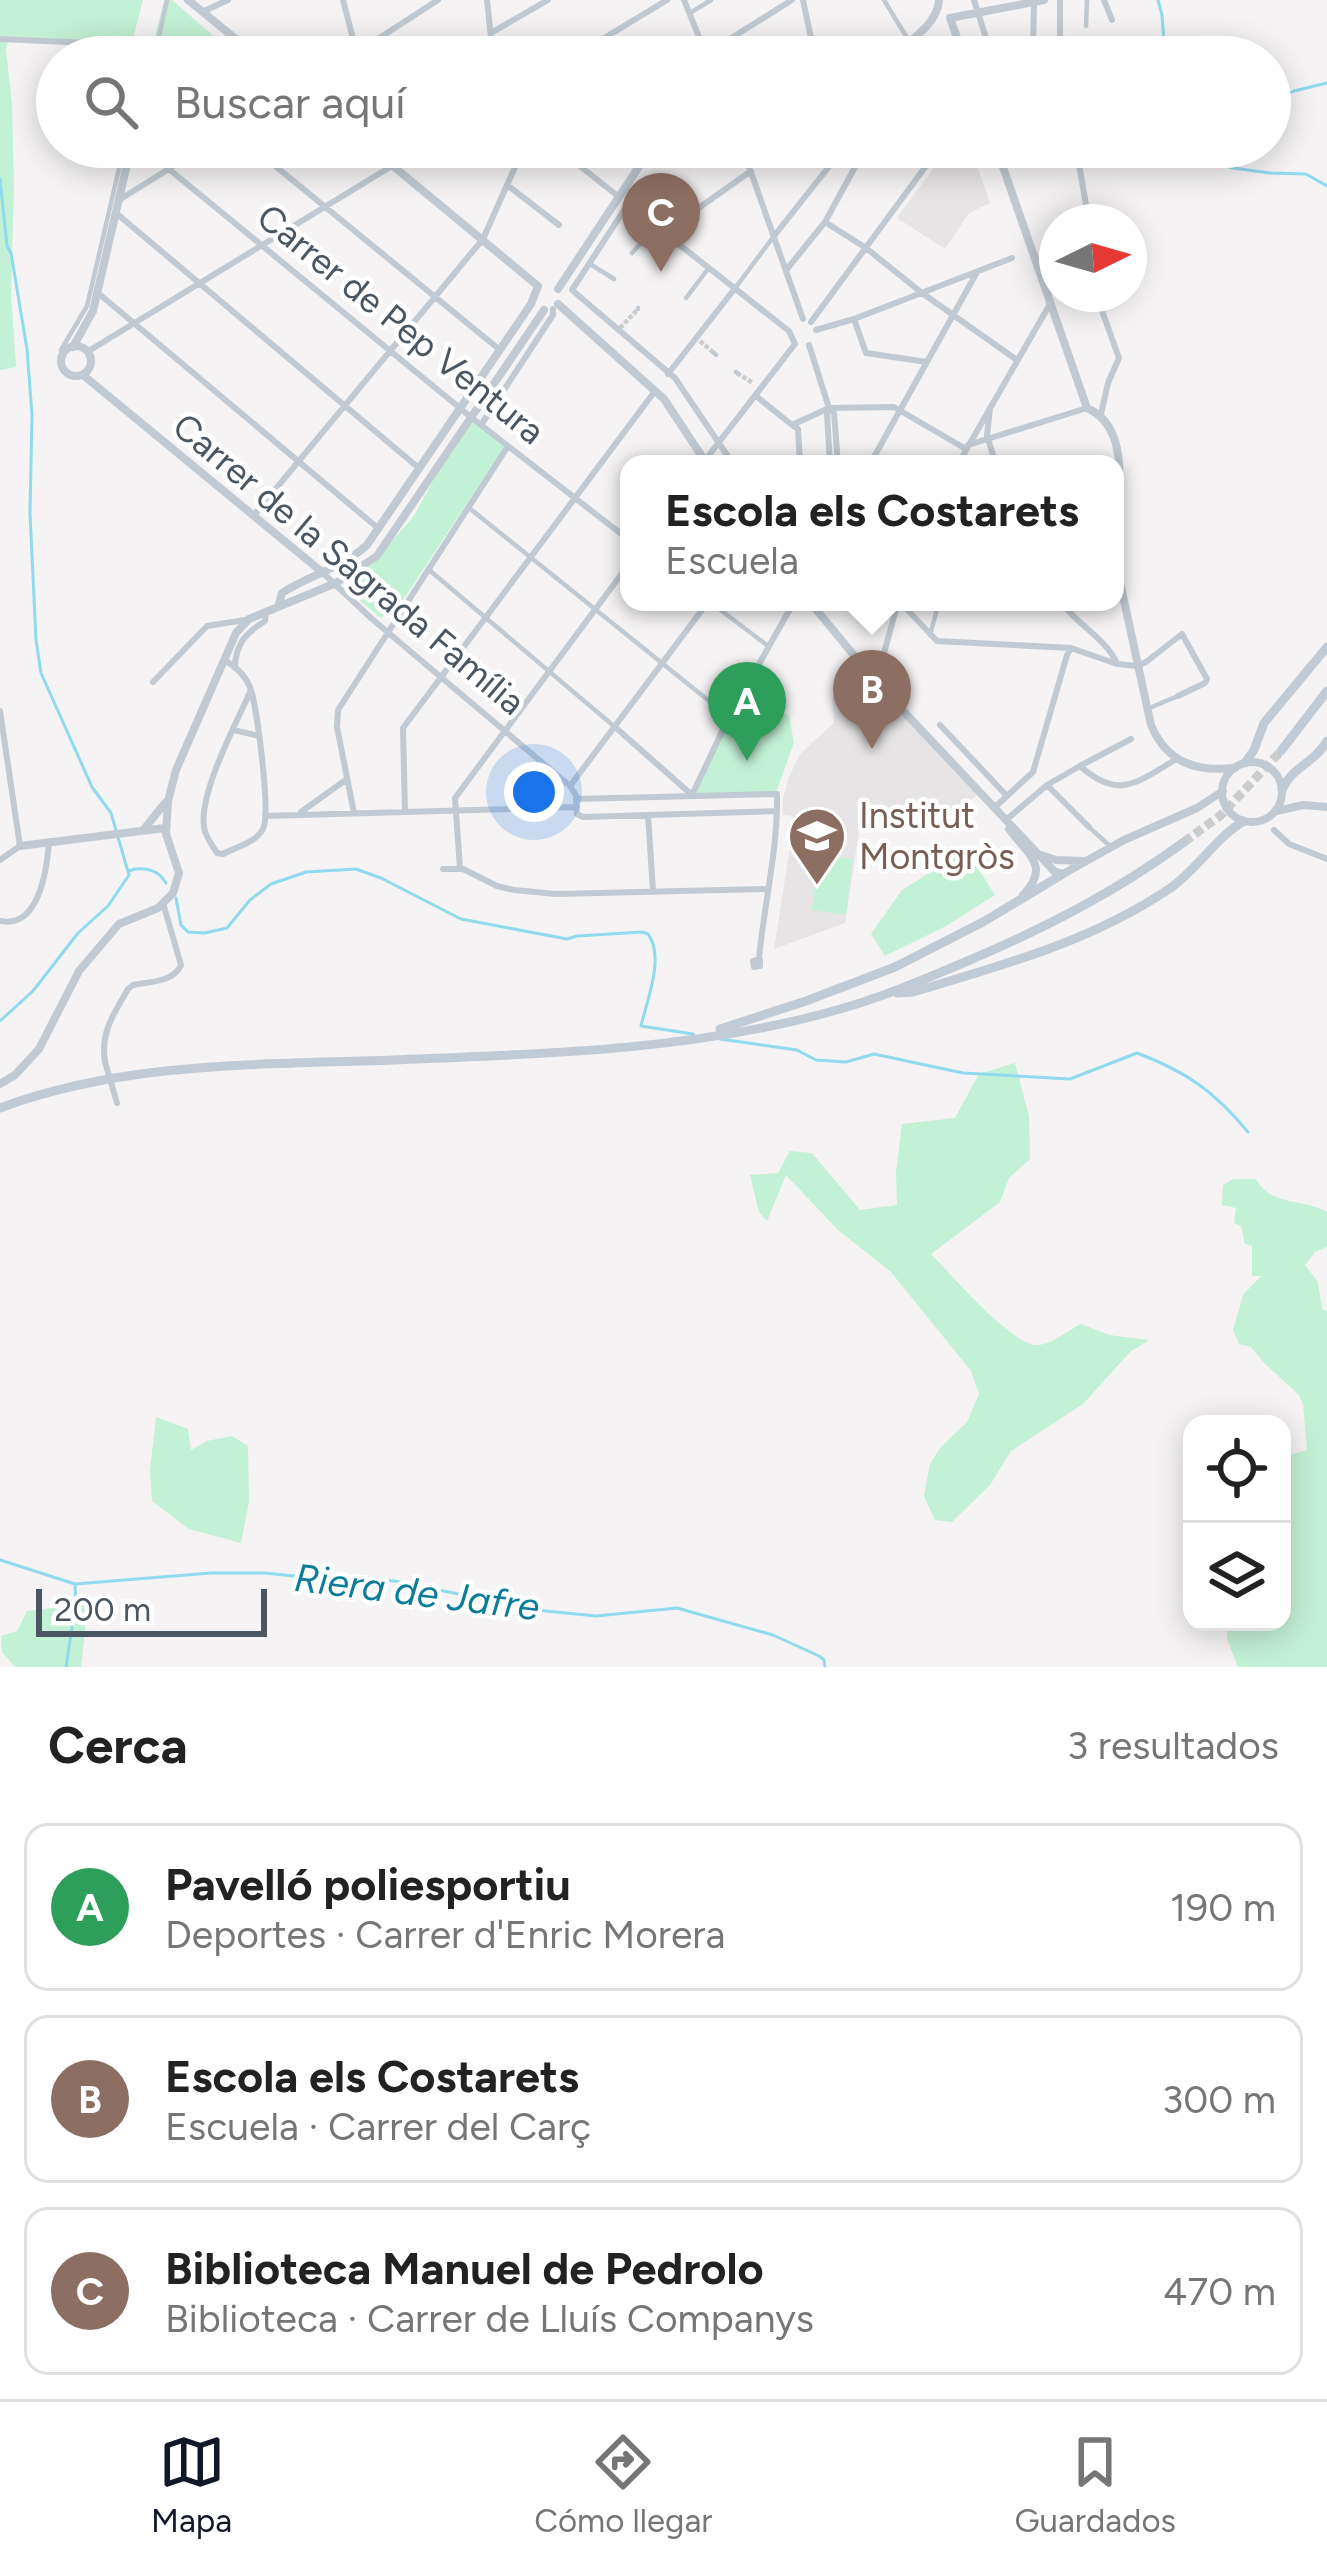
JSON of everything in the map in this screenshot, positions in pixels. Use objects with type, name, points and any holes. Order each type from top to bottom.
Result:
[{"type":"main road","points":[[1240,765],[1254,750],[1264,723],[1327,646]]},
{"type":"main road","points":[[1281,751],[1327,691]]},
{"type":"main road","points":[[1282,793],[1292,773],[1318,756],[1327,741]]},
{"type":"main road","points":[[892,992],[913,992],[1022,961],[1068,942],[1172,887],[1232,828],[1250,821]]},
{"type":"main road","points":[[0,1108],[86,1082],[160,1070],[611,1048],[803,1018],[892,992],[1070,915],[1184,842]]},
{"type":"main road","points":[[710,1036],[895,967],[1063,874]]},
{"type":"street","points":[[159,36],[166,0]]},
{"type":"street","points":[[188,0],[232,36]]},
{"type":"street","points":[[203,12],[228,0]]},
{"type":"street","points":[[343,0],[351,36]]},
{"type":"street","points":[[385,36],[438,0]]},
{"type":"street","points":[[487,0],[490,36]]},
{"type":"street","points":[[490,33],[548,0]]},
{"type":"street","points":[[608,36],[667,0]]},
{"type":"street","points":[[684,0],[699,36]]},
{"type":"street","points":[[690,13],[711,0]]},
{"type":"street","points":[[737,36],[793,0]]},
{"type":"street","points":[[803,0],[811,36]]},
{"type":"street","points":[[884,0],[906,36]]},
{"type":"street","points":[[974,0],[985,36]]},
{"type":"street","points":[[950,18],[1044,0]]},
{"type":"street","points":[[1060,0],[1060,36]]},
{"type":"street","points":[[1086,26],[1087,0]]},
{"type":"street","points":[[1104,0],[1112,20]]},
{"type":"street","points":[[1033,36],[1034,2]]},
{"type":"street","points":[[912,36],[939,5],[956,36]]},
{"type":"street","points":[[0,39],[36,41]]},
{"type":"street","points":[[61,350],[87,307],[123,168]]},
{"type":"street","points":[[73,347],[87,352],[91,362],[83,375],[67,373],[62,366],[64,353],[73,347],[93,311],[124,168]]},
{"type":"street","name":"Carrer de Pep Ventura","points":[[167,168],[620,533]]},
{"type":"street","points":[[119,200],[172,168]]},
{"type":"street","points":[[277,168],[500,350]]},
{"type":"street","points":[[87,352],[382,168]]},
{"type":"street","points":[[153,682],[207,626],[249,620],[336,583],[377,556],[560,296],[551,284],[538,286],[395,168]]},
{"type":"street","points":[[254,515],[483,239],[515,168]]},
{"type":"street","points":[[583,168],[736,286],[789,331],[795,344]]},
{"type":"street","points":[[558,289],[638,168]]},
{"type":"street","points":[[750,168],[810,324],[809,345],[829,408],[833,455]]},
{"type":"street","points":[[667,374],[828,168]]},
{"type":"street","points":[[786,270],[825,222],[855,168]]},
{"type":"street","points":[[810,324],[925,168]]},
{"type":"street","points":[[1002,168],[1039,272]]},
{"type":"street","points":[[1080,168],[1086,204]]},
{"type":"street","points":[[664,232],[751,171]]},
{"type":"street","points":[[507,185],[559,225]]},
{"type":"street","points":[[628,204],[572,290],[675,378],[727,455]]},
{"type":"street","points":[[116,213],[420,469]]},
{"type":"street","points":[[825,222],[1017,360]]},
{"type":"street","points":[[632,253],[656,226]]},
{"type":"street","points":[[789,331],[794,322],[854,319],[1012,258]]},
{"type":"street","points":[[590,264],[614,279]]},
{"type":"street","points":[[686,298],[709,266]]},
{"type":"street","points":[[875,455],[976,274]]},
{"type":"street","points":[[279,606],[282,593],[359,552],[380,529],[538,286]]},
{"type":"street","points":[[98,293],[380,529]]},
{"type":"street","points":[[533,300],[538,308],[552,308],[656,391],[700,455]]},
{"type":"street","points":[[481,425],[553,316],[552,308]]},
{"type":"street","points":[[963,455],[1045,312]]},
{"type":"street","points":[[1053,312],[1087,408]]},
{"type":"street","points":[[1103,312],[1120,358],[1101,414],[1119,455]]},
{"type":"street","points":[[854,319],[866,353],[927,362]]},
{"type":"street","points":[[795,344],[809,345]]},
{"type":"street","points":[[710,455],[795,344]]},
{"type":"street","name":"Carrer de la Sagrada Família","points":[[83,375],[336,583],[345,596],[570,786],[577,797]]},
{"type":"street","points":[[753,383],[798,429],[799,455]]},
{"type":"street","points":[[405,812],[403,728],[656,391]]},
{"type":"street","points":[[990,405],[988,439],[993,455]]},
{"type":"street","points":[[793,425],[829,408],[894,407],[967,447],[1087,408],[1101,414]]},
{"type":"street","points":[[354,813],[338,710],[508,446]]},
{"type":"street","points":[[468,507],[729,717]]},
{"type":"street","points":[[428,569],[692,795]]},
{"type":"street","points":[[460,868],[455,798],[620,575]]},
{"type":"street","points":[[1124,609],[1152,729],[1169,754],[1215,776],[1228,808]]},
{"type":"street","points":[[570,786],[703,611]]},
{"type":"street","points":[[722,611],[768,646]]},
{"type":"street","points":[[692,795],[789,611]]},
{"type":"street","points":[[817,611],[876,682],[1055,872],[1063,874],[1197,808],[1223,788],[1240,765]]},
{"type":"street","points":[[876,682],[896,611]]},
{"type":"street","points":[[908,611],[939,642],[1071,648],[1137,666],[1183,634],[1207,679],[1147,709]]},
{"type":"street","points":[[931,635],[937,611]]},
{"type":"street","points":[[1069,611],[1109,648],[1117,664]]},
{"type":"street","points":[[236,666],[241,640],[265,621],[266,612]]},
{"type":"street","points":[[0,1084],[39,1049],[80,970],[119,924],[151,911],[173,892],[179,873],[165,827],[176,770],[236,633],[249,620]]},
{"type":"street","points":[[999,814],[1007,796],[1034,772],[1071,648]]},
{"type":"street","points":[[224,659],[236,666],[251,690],[260,736],[265,816],[263,829],[254,838],[217,853],[203,826],[209,786],[251,690]]},
{"type":"street","points":[[0,711],[20,846]]},
{"type":"street","points":[[940,725],[1007,796]]},
{"type":"street","points":[[234,730],[260,736]]},
{"type":"street","points":[[999,814],[1131,739]]},
{"type":"street","points":[[1080,766],[1099,784],[1118,787],[1178,758]]},
{"type":"street","points":[[1204,770],[1262,764],[1276,774],[1282,793],[1303,805]]},
{"type":"street","points":[[1034,772],[1111,848]]},
{"type":"street","points":[[0,773],[10,776]]},
{"type":"street","points":[[299,814],[347,779]]},
{"type":"street","points":[[1274,830],[1272,814],[1282,793]]},
{"type":"street","points":[[759,959],[777,811],[777,794],[577,797],[578,816],[777,811]]},
{"type":"street","points":[[143,830],[168,799]]},
{"type":"street","points":[[1250,821],[1303,805],[1327,807]]},
{"type":"street","points":[[265,816],[577,807]]},
{"type":"street","points":[[1197,808],[1228,808],[1327,860]]},
{"type":"street","points":[[999,814],[1037,870],[1036,881],[1017,901]]},
{"type":"street","points":[[648,815],[652,891]]},
{"type":"street","points":[[0,860],[20,846],[165,827]]},
{"type":"street","points":[[143,830],[170,847]]},
{"type":"street","points":[[0,921],[17,922],[39,897],[50,841]]},
{"type":"street","points":[[1036,854],[1087,861]]},
{"type":"street","points":[[443,869],[460,868],[497,886],[556,895],[768,889]]},
{"type":"street","points":[[117,1103],[104,1062],[105,1029],[128,988],[169,977],[181,965],[163,903]]},
{"type":"shaded area","points":[[934,168],[978,168],[990,203],[969,213],[945,249],[897,218]]},
{"type":"shaded area","points":[[864,668],[980,793],[944,820],[861,818],[845,923],[774,949],[794,821],[793,816],[783,815],[789,777],[800,754],[834,723],[832,698],[845,692],[842,685]]},
{"type":"green space","points":[[0,0],[143,0],[134,36],[9,37],[16,367],[0,370]]},
{"type":"green space","points":[[172,0],[214,36],[155,36],[164,1]]},
{"type":"green space","points":[[473,422],[505,446],[393,615],[380,617],[353,595],[353,578],[372,564],[414,516]]},
{"type":"green space","points":[[743,692],[789,716],[794,743],[775,795],[692,795]]},
{"type":"green space","points":[[966,850],[995,895],[885,956],[871,934],[902,890]]},
{"type":"green space","points":[[819,854],[853,859],[846,915],[812,910]]},
{"type":"green space","points":[[1015,1063],[1029,1116],[1030,1159],[1009,1178],[1000,1202],[931,1254],[998,1322],[1027,1342],[1043,1344],[1081,1324],[1109,1335],[1149,1340],[1130,1352],[1083,1404],[1011,1451],[990,1485],[952,1522],[935,1520],[924,1496],[930,1464],[967,1422],[979,1394],[971,1371],[891,1272],[838,1230],[786,1175],[767,1221],[759,1212],[750,1175],[778,1173],[790,1151],[812,1153],[860,1210],[897,1205],[902,1124],[955,1118],[979,1074]]},
{"type":"green space","points":[[1234,1179],[1256,1179],[1270,1194],[1327,1212],[1327,1247],[1315,1252],[1305,1265],[1318,1282],[1322,1309],[1327,1311],[1327,1667],[1238,1667],[1227,1639],[1227,1631],[1291,1631],[1291,1454],[1307,1450],[1299,1395],[1251,1347],[1239,1344],[1233,1330],[1243,1295],[1261,1276],[1252,1276],[1252,1246],[1245,1244],[1241,1226],[1234,1223],[1236,1208],[1222,1205],[1223,1185]]},
{"type":"green space","points":[[156,1417],[188,1429],[191,1450],[232,1436],[248,1446],[249,1502],[241,1543],[189,1529],[152,1501]]},
{"type":"green space","points":[[88,1604],[81,1667],[15,1667],[2,1652],[1,1636],[17,1631],[27,1611]]},
{"type":"waterway","points":[[1158,0],[1164,36]]},
{"type":"waterway","points":[[1291,92],[1327,83]]},
{"type":"waterway","points":[[1233,168],[1306,174],[1327,186]]},
{"type":"waterway","points":[[0,179],[27,349],[32,415],[30,513],[41,673],[92,787],[111,813],[129,875],[33,991],[0,1021]]},
{"type":"waterway","points":[[176,898],[181,925],[188,932],[205,933],[227,928],[271,884],[306,872],[356,869],[461,919],[567,939],[642,932],[653,943],[655,966],[641,1026],[693,1034]]},
{"type":"waterway","points":[[128,871],[149,870],[166,883]]},
{"type":"waterway","points":[[720,1039],[797,1050],[816,1060],[846,1062],[874,1054],[963,1073],[1070,1079],[1137,1053],[1198,1084],[1248,1132]]},
{"type":"waterway","name":"Riera de Jafre","points":[[0,1560],[75,1584],[265,1573],[395,1581],[536,1610],[596,1616],[677,1608],[773,1635],[819,1656],[825,1667]]},
{"type":"waterway","points":[[66,1667],[75,1586]]},
{"type":"tunnel","points":[[620,328],[638,309]]},
{"type":"tunnel","points":[[700,341],[714,353]]},
{"type":"tunnel","points":[[737,373],[753,383]]},
{"type":"tunnel","points":[[1184,842],[1221,815],[1281,751]]},
{"type":"place","name":"Biblioteca Manuel de Pedrolo","points":[[661,272]]},
{"type":"place","name":"Escola els Costarets","points":[[872,749]]},
{"type":"place","name":"Pavelló poliesportiu","points":[[747,761]]},
{"type":"place","name":"Institut Montgròs","points":[[817,887]]}]
